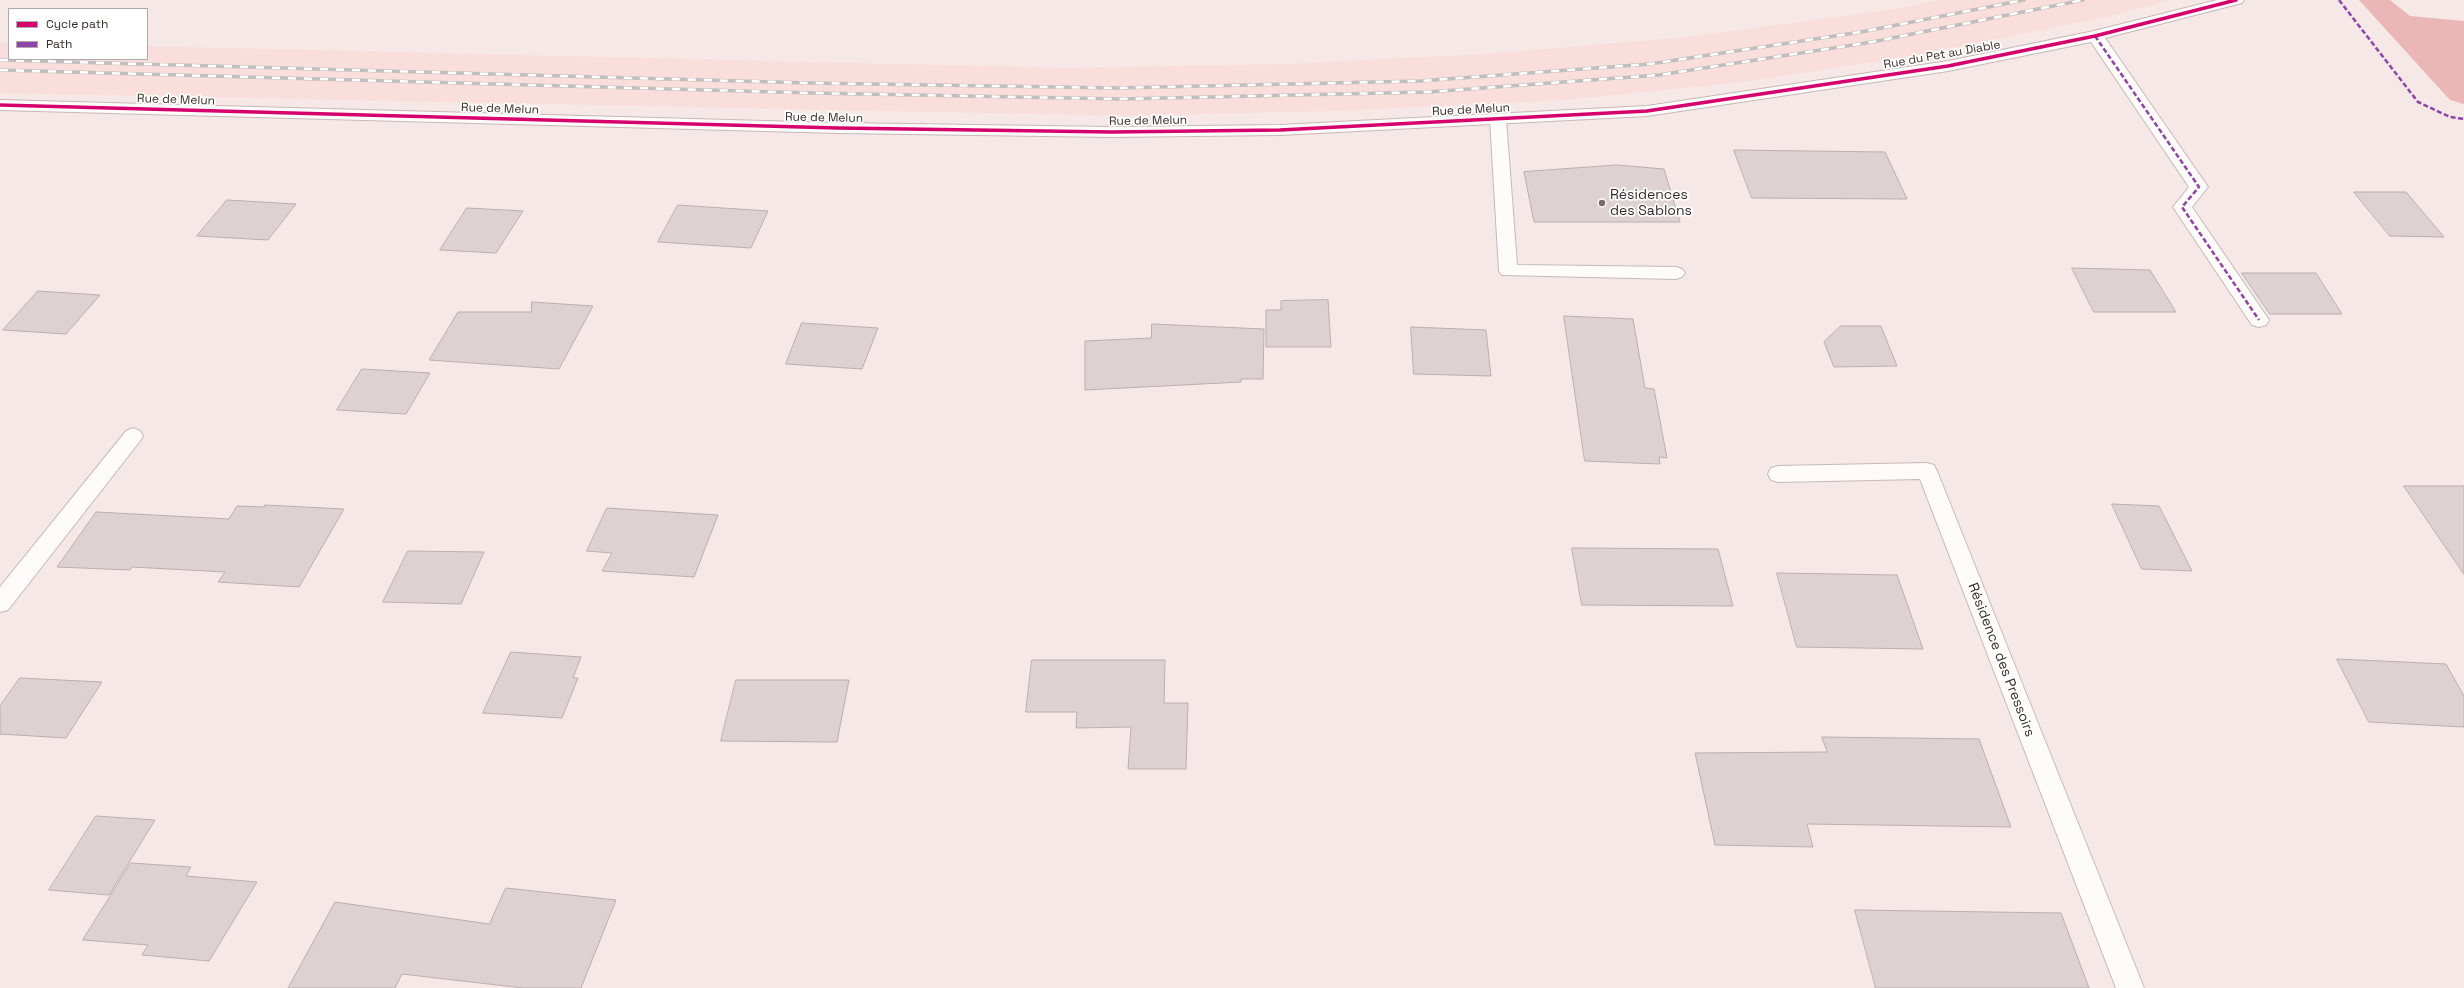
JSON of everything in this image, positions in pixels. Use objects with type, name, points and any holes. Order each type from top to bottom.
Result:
[{"type":"street","name":"Rue du Pet au Diable","points":[[1647,111],[1948,66],[2095,36],[2236,0]]},
{"type":"street","points":[[2095,36],[2199,187],[2182,207],[2259,320]]},
{"type":"street","name":"Rue de Melun","points":[[0,105],[838,128],[1112,132],[1280,130],[1647,111]]},
{"type":"lane","points":[[1498,119],[1508,271],[1676,273]]},
{"type":"lane","points":[[0,603],[133,436]]},
{"type":"lane","name":"Résidence des Pressoirs","points":[[1778,474],[1927,471],[2130,988]]},
{"type":"shaded area","points":[[1940,0],[2170,0],[2107,17],[1928,53],[1752,81],[1566,100],[1332,111],[1124,116],[0,93],[0,42],[8,43],[8,60],[148,60],[148,46],[1067,68],[1284,64],[1486,54],[1688,37],[1895,9]]},
{"type":"shaded area","points":[[2359,0],[2390,0],[2410,16],[2464,21],[2464,104],[2450,100]]},
{"type":"building","points":[[1734,150],[1885,152],[1907,199],[1752,198]]},
{"type":"building","name":"Résidences des Sablons","points":[[1617,165],[1664,169],[1680,222],[1534,222],[1524,172]]},
{"type":"building","points":[[2354,192],[2406,192],[2444,237],[2390,236]]},
{"type":"building","points":[[227,200],[296,204],[268,240],[197,236]]},
{"type":"building","points":[[678,205],[768,211],[751,248],[658,242]]},
{"type":"building","points":[[467,208],[523,211],[496,253],[440,250]]},
{"type":"building","points":[[2072,268],[2150,270],[2176,312],[2094,312]]},
{"type":"building","points":[[2242,273],[2316,273],[2342,314],[2270,314]]},
{"type":"building","points":[[38,291],[100,295],[66,334],[3,330]]},
{"type":"building","points":[[1328,300],[1331,347],[1266,347],[1266,310],[1281,310],[1281,301]]},
{"type":"building","points":[[532,302],[593,306],[559,369],[429,360],[458,312],[531,312]]},
{"type":"building","points":[[1564,316],[1633,319],[1645,388],[1654,389],[1667,458],[1659,457],[1660,464],[1585,461]]},
{"type":"building","points":[[802,323],[878,328],[862,369],[786,364]]},
{"type":"building","points":[[1152,324],[1264,329],[1263,379],[1241,379],[1241,382],[1085,390],[1085,341],[1151,338]]},
{"type":"building","points":[[1841,326],[1881,326],[1897,366],[1834,367],[1824,342]]},
{"type":"building","points":[[1411,327],[1486,330],[1491,376],[1414,374]]},
{"type":"building","points":[[362,369],[430,373],[406,414],[337,410]]},
{"type":"building","points":[[2404,486],[2464,486],[2464,574]]},
{"type":"building","points":[[2112,504],[2159,506],[2192,571],[2142,569]]},
{"type":"building","points":[[265,505],[344,509],[299,587],[218,582],[225,572],[132,567],[130,570],[57,567],[96,512],[229,519],[237,506],[264,507]]},
{"type":"building","points":[[607,508],[718,515],[694,577],[602,571],[612,553],[587,551]]},
{"type":"building","points":[[1572,548],[1718,549],[1733,606],[1582,605]]},
{"type":"building","points":[[408,551],[484,552],[461,604],[383,602]]},
{"type":"building","points":[[1777,573],[1897,575],[1923,649],[1797,647]]},
{"type":"building","points":[[511,652],[581,657],[573,678],[578,678],[562,718],[483,713]]},
{"type":"building","points":[[2337,659],[2446,664],[2464,696],[2464,727],[2369,722]]},
{"type":"building","points":[[1032,660],[1165,660],[1164,703],[1188,703],[1186,769],[1128,769],[1131,727],[1076,728],[1077,712],[1026,712]]},
{"type":"building","points":[[20,678],[102,682],[66,738],[0,734],[0,706]]},
{"type":"building","points":[[736,680],[849,680],[837,742],[721,741]]},
{"type":"building","points":[[1822,737],[1979,739],[2011,827],[1807,824],[1813,847],[1715,845],[1695,753],[1827,752]]},
{"type":"building","points":[[96,816],[155,820],[109,895],[49,890]]},
{"type":"building","points":[[131,863],[191,867],[186,876],[257,882],[209,961],[142,955],[148,945],[83,940]]},
{"type":"building","points":[[506,888],[616,900],[581,988],[523,988],[402,974],[395,988],[288,988],[335,902],[489,924]]},
{"type":"building","points":[[1855,910],[2061,913],[2089,988],[1876,988]]},
{"type":"railway","points":[[0,60],[809,83],[1116,88],[1420,81],[1650,64],[1861,32],[2024,0]]},
{"type":"railway","points":[[0,70],[812,93],[1121,99],[1428,92],[1659,75],[1872,42],[2083,0]]},
{"type":"marked path","points":[[2339,0],[2418,102],[2450,117],[2464,119]]},
{"type":"marked path","points":[[2095,36],[2199,187],[2182,207],[2259,320]]},
{"type":"cycle path","points":[[0,105],[838,128],[1112,132],[1280,130],[1647,111],[1948,66],[2095,36],[2236,0]]},
{"type":"place","name":"Résidences des Sablons","points":[[1602,203]]}]
